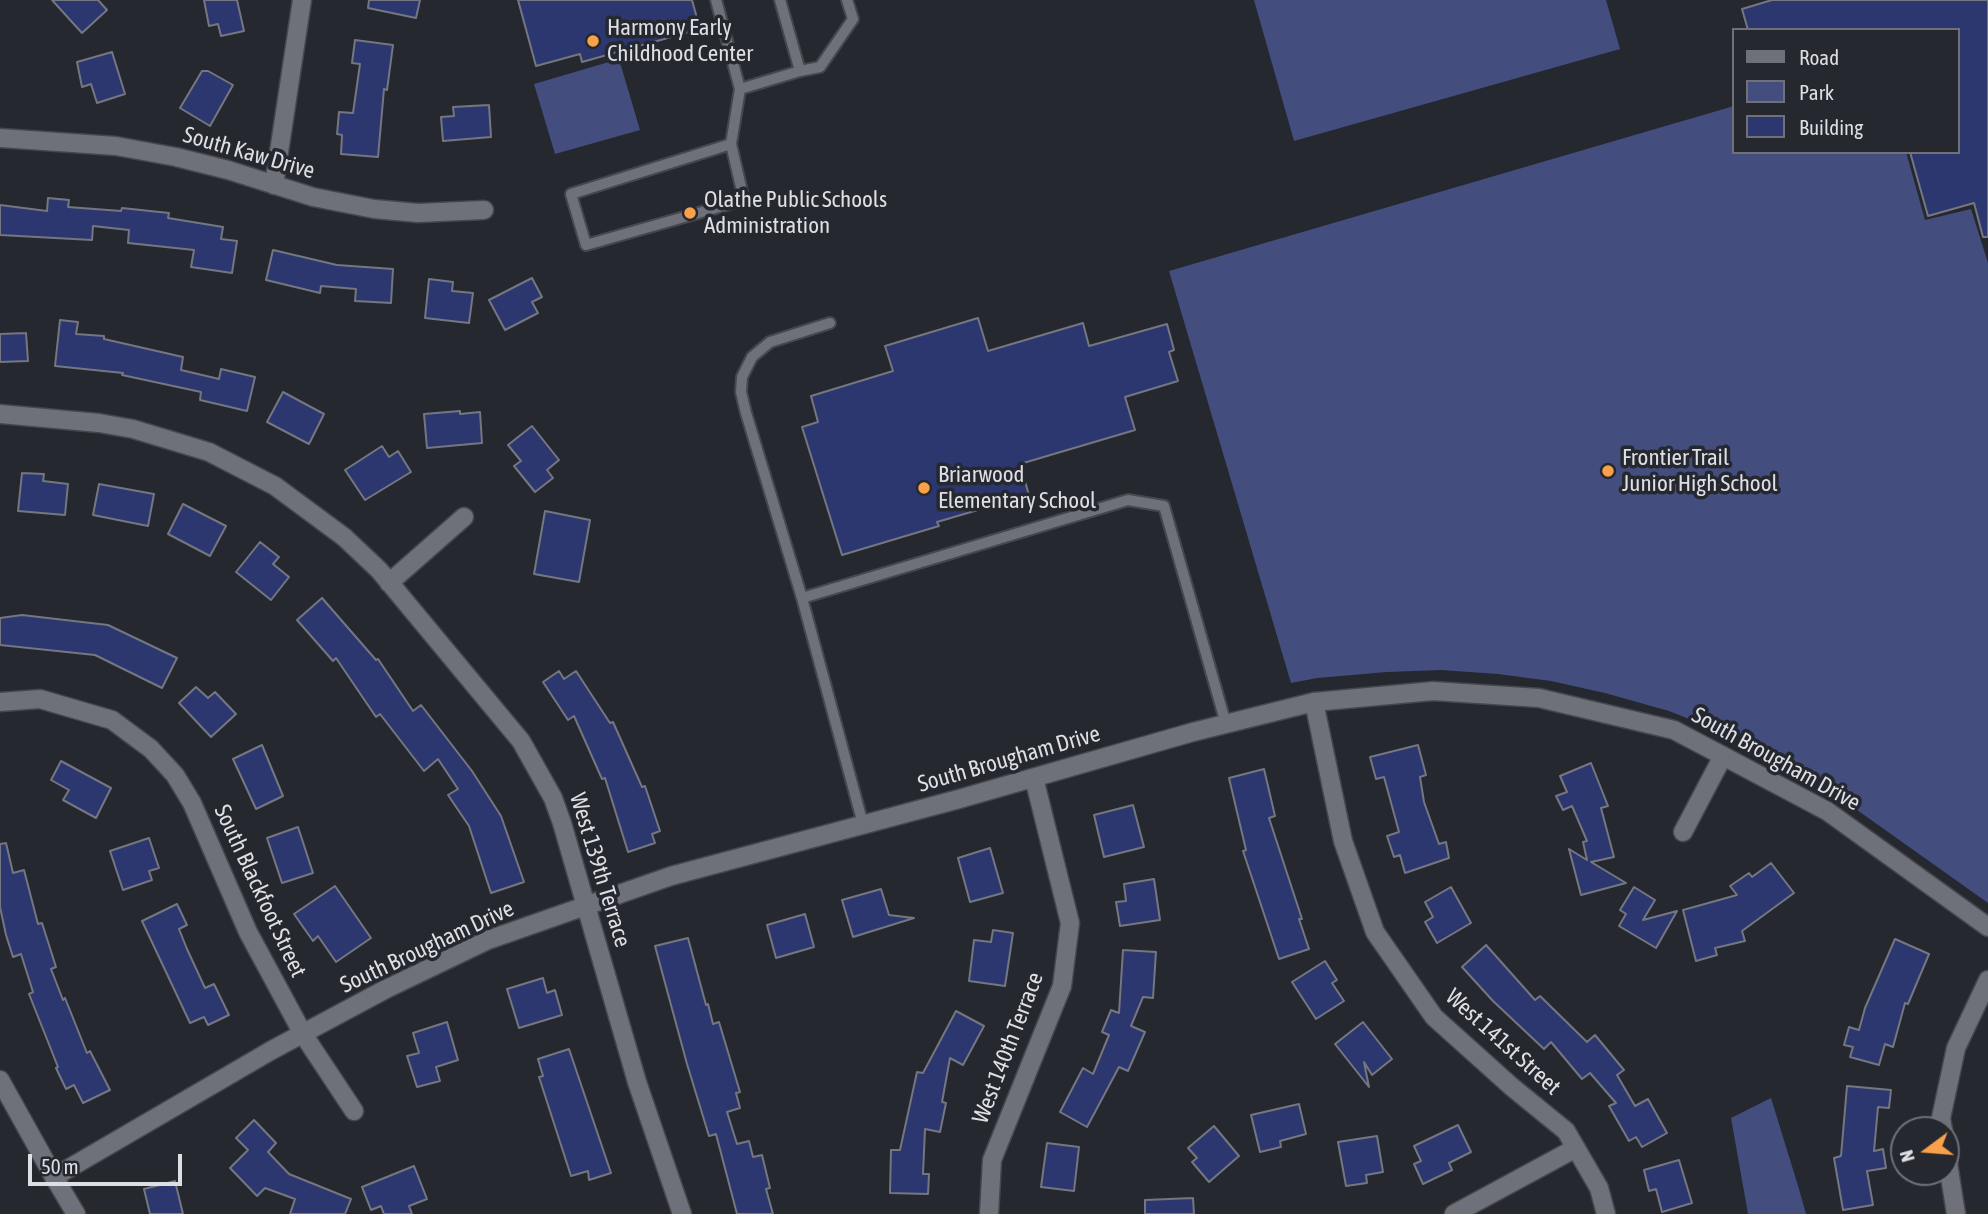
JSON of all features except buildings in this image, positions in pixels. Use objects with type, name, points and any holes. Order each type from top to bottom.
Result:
[{"type":"street","points":[[274,185],[302,0]]},
{"type":"street","name":"South Kaw Drive","points":[[0,138],[80,142],[176,157],[334,203],[374,209],[418,213],[484,210]]},
{"type":"street","name":"West 139th Terrace","points":[[0,414],[99,423],[133,429],[209,452],[285,494],[344,537],[389,583],[497,710],[528,752],[553,799],[587,905],[637,1082],[682,1214]]},
{"type":"street","points":[[389,583],[464,517]]},
{"type":"street","name":"South Brougham Drive","points":[[54,1177],[303,1034],[386,989],[488,940],[671,876],[1314,702],[1433,691],[1539,698],[1674,730],[1827,811],[1988,927]]},
{"type":"street","name":"South Blackfoot Street","points":[[0,702],[40,699],[112,720],[133,733],[175,775],[192,803],[248,932],[303,1034],[354,1111]]},
{"type":"street","name":"West 141st Street","points":[[1314,702],[1343,841],[1375,932],[1434,1017],[1566,1131],[1599,1188],[1605,1214]]},
{"type":"street","points":[[1683,832],[1723,756]]},
{"type":"street","name":"West 140th Terrace","points":[[989,1214],[992,1160],[1062,986],[1070,923],[1034,778]]},
{"type":"street","points":[[1941,1116],[1956,1048],[1988,980]]},
{"type":"street","points":[[0,1080],[76,1214]]},
{"type":"street","points":[[1454,1214],[1576,1148]]},
{"type":"street","points":[[1952,1186],[1956,1214]]},
{"type":"lane","points":[[716,0],[740,89],[731,144],[744,200],[586,244],[571,194],[731,144]]},
{"type":"lane","points":[[780,0],[800,71]]},
{"type":"lane","points":[[740,89],[820,67],[853,19],[847,0]]},
{"type":"lane","points":[[830,323],[769,342],[752,356],[742,377],[741,392],[802,598],[863,824]]},
{"type":"lane","points":[[802,598],[1128,500],[1164,506],[1226,724]]},
{"type":"green space","points":[[1254,0],[1606,0],[1620,49],[1294,141]]},
{"type":"green space","points":[[619,59],[640,130],[555,154],[534,84]]},
{"type":"green space","name":"Frontier Trail Junior High School","points":[[1732,107],[1732,154],[1907,154],[1925,220],[1971,209],[1988,263],[1988,903],[1829,790],[1732,736],[1669,711],[1551,681],[1498,674],[1441,670],[1387,672],[1291,683],[1169,271]]},
{"type":"green space","points":[[1771,1098],[1806,1214],[1748,1214],[1731,1118]]},
{"type":"place","name":"Harmony Early Childhood Center","points":[[593,41]]},
{"type":"place","name":"Olathe Public Schools Administration","points":[[690,213]]},
{"type":"place","name":"Frontier Trail Junior High School","points":[[1608,471]]},
{"type":"place","name":"Briarwood Elementary School","points":[[924,488]]}]
